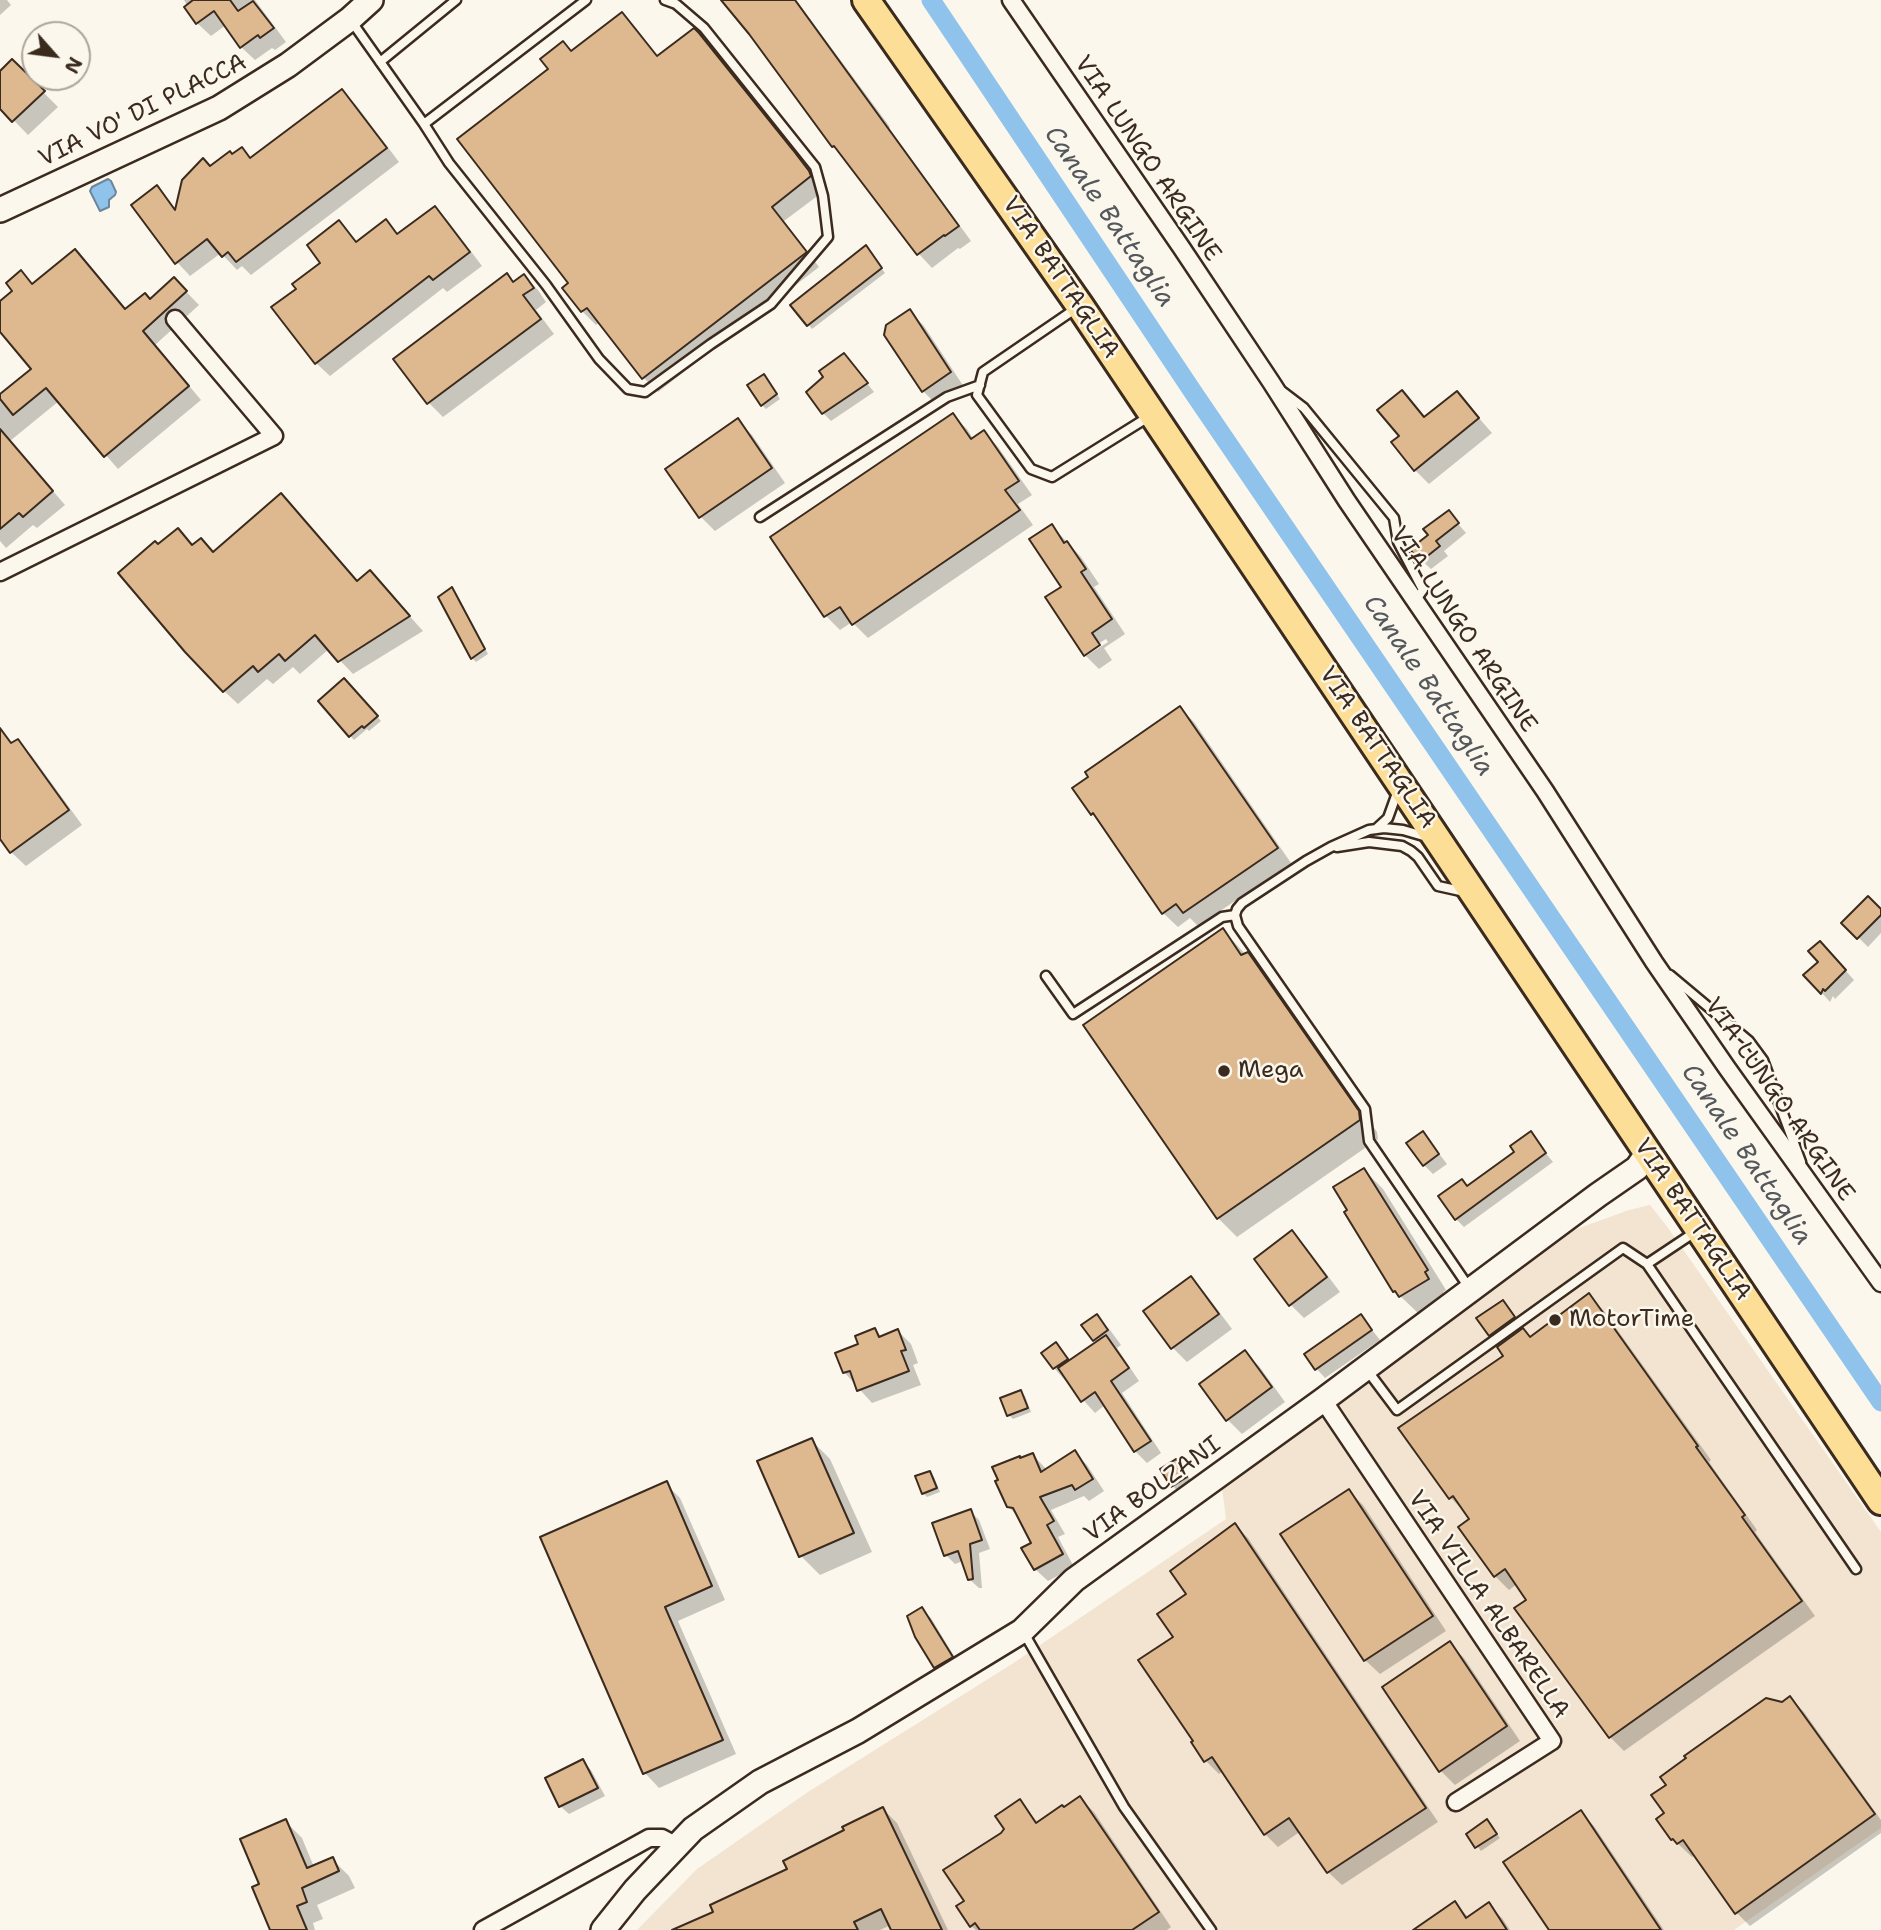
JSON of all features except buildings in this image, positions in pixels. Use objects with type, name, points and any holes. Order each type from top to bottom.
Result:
[{"type":"main road","name":"VIA BATTAGLIA","points":[[866,0],[1080,306],[1881,1502]]},
{"type":"street","name":"VIA VO' DI PLACCA","points":[[0,210],[219,107],[288,65],[372,0]]},
{"type":"street","name":"VIA LUNGO ARGINE","points":[[1011,0],[1174,237],[1347,501],[1545,791],[1654,962],[1727,1069],[1881,1283]]},
{"type":"street","points":[[0,572],[274,436],[176,319]]},
{"type":"street","name":"VIA BOLZANI","points":[[603,1930],[635,1890],[693,1829],[760,1782],[858,1731],[1022,1630],[1073,1580],[1323,1400],[1637,1168],[1647,1154]]},
{"type":"street","name":"VIA VILLA ALBARELLA","points":[[1323,1400],[1552,1741],[1456,1802]]},
{"type":"street","points":[[483,1930],[649,1838],[662,1838],[677,1846]]},
{"type":"lane","points":[[380,62],[456,0]]},
{"type":"lane","points":[[424,124],[586,0]]},
{"type":"lane","points":[[350,19],[449,163],[546,285],[599,359],[628,390],[645,392],[771,304],[828,237],[823,196],[815,167],[704,28],[676,5],[665,0]]},
{"type":"lane","points":[[1080,306],[983,372],[977,396],[1031,469],[1052,477],[1152,414]]},
{"type":"lane","points":[[1271,382],[1304,408],[1394,518],[1398,542],[1423,590],[1415,601]]},
{"type":"lane","points":[[760,517],[947,397],[980,384]]},
{"type":"lane","points":[[1375,829],[1388,818],[1393,808],[1399,780]]},
{"type":"lane","points":[[1440,841],[1402,830],[1375,829],[1306,861],[1242,903],[1235,915],[1238,926],[1365,1109],[1369,1141],[1471,1290]]},
{"type":"lane","points":[[1331,848],[1370,842],[1402,846],[1418,857],[1437,887],[1474,894]]},
{"type":"lane","points":[[1046,976],[1073,1014],[1222,917],[1235,915]]},
{"type":"lane","points":[[1654,962],[1749,1041],[1763,1059],[1809,1182]]},
{"type":"lane","points":[[1647,1264],[1698,1230]]},
{"type":"lane","points":[[1366,1368],[1397,1410],[1623,1248],[1647,1264],[1856,1569]]},
{"type":"lane","points":[[1022,1630],[1125,1807],[1212,1930]]},
{"type":"shaded area","points":[[1650,1205],[1881,1532],[1881,1828],[1734,1930],[637,1930],[697,1869],[808,1792],[1012,1664],[1226,1519],[1222,1487],[1574,1230]]},
{"type":"water","points":[[108,179],[116,192],[109,200],[109,207],[100,211],[90,191],[92,187]]},
{"type":"waterway","name":"Canale Battaglia","points":[[931,0],[1195,395],[1881,1402]]},
{"type":"place","name":"Mega","points":[[1224,1071]]},
{"type":"place","name":"MotorTime","points":[[1555,1320]]}]
